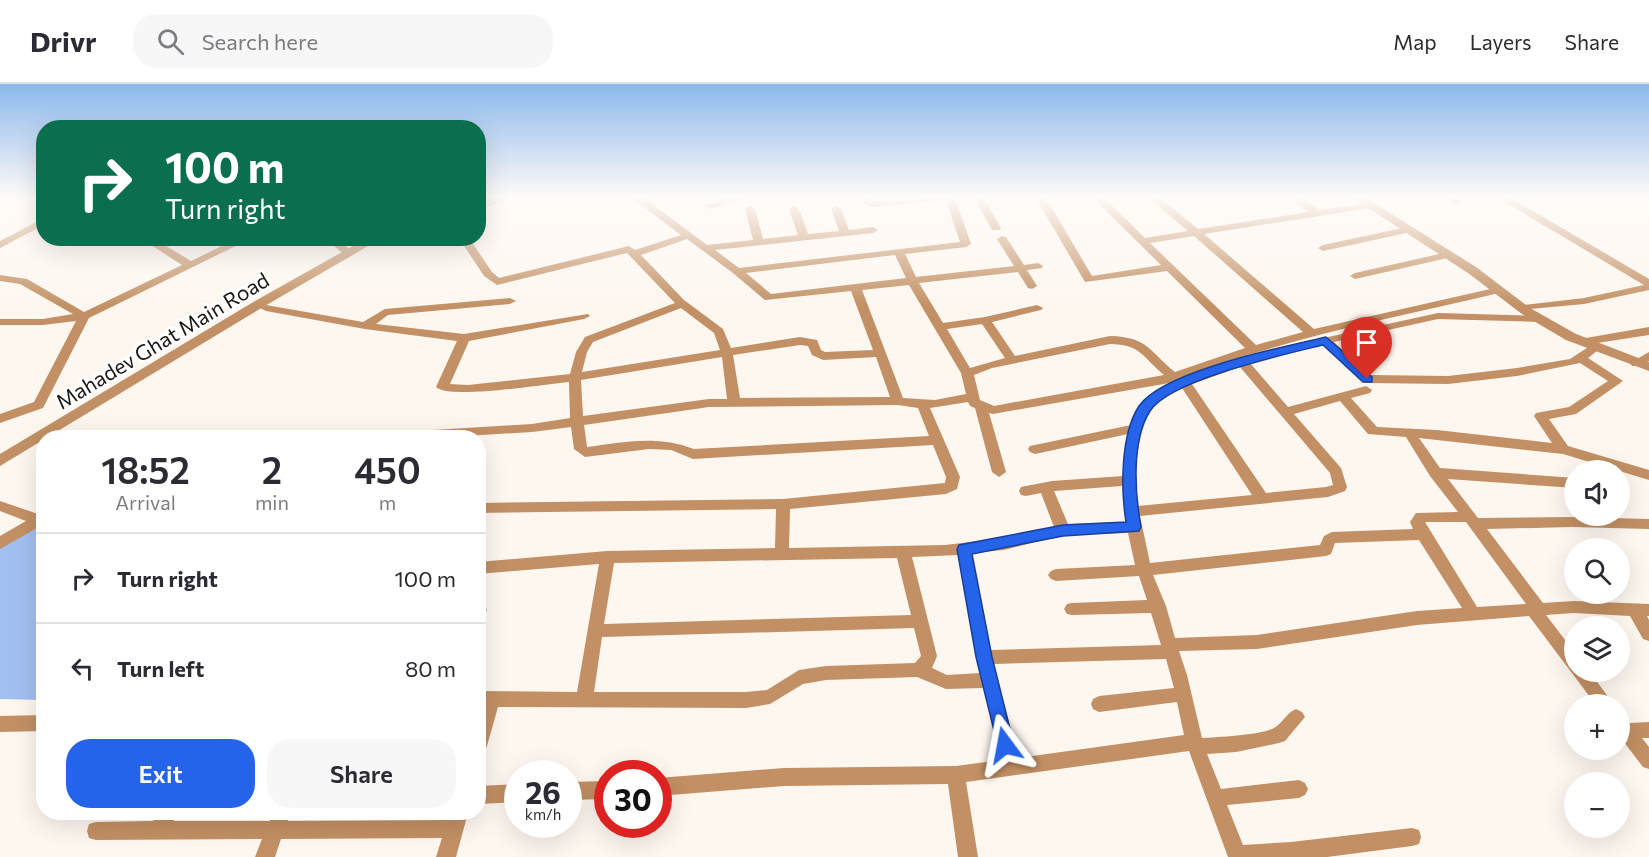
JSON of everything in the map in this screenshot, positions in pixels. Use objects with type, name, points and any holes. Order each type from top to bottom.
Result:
[{"type":"street","points":[[0,245],[20,234]]},
{"type":"street","points":[[684,234],[737,271],[769,298],[1038,266]]},
{"type":"street","points":[[757,234],[759,242]]},
{"type":"street","points":[[704,248],[834,234]]},
{"type":"street","points":[[737,271],[966,244],[963,234]]},
{"type":"street","points":[[1062,234],[1089,280],[1170,267]]},
{"type":"street","points":[[1136,234],[1253,349]]},
{"type":"street","points":[[1144,242],[1192,234]]},
{"type":"street","points":[[1199,234],[1311,333]]},
{"type":"street","points":[[1323,248],[1388,234]]},
{"type":"street","points":[[1414,234],[1540,319],[1590,345],[1649,367]]},
{"type":"street","points":[[1564,234],[1649,285]]},
{"type":"street","points":[[633,254],[687,236]]},
{"type":"street","points":[[1002,239],[1032,286]]},
{"type":"street","points":[[158,246],[190,266]]},
{"type":"street","points":[[0,322],[43,322],[84,316],[231,246]]},
{"type":"street","points":[[340,246],[348,252]]},
{"type":"street","name":"Mahadev Ghat Main Road","points":[[52,430],[360,246]]},
{"type":"street","points":[[66,430],[352,256],[373,246]]},
{"type":"street","points":[[469,246],[488,274],[497,282],[628,249],[680,302],[719,331],[727,354],[734,403]]},
{"type":"street","points":[[898,251],[913,282],[967,373],[974,403],[981,408],[993,411],[1178,380],[1326,340],[1438,316],[1540,319]]},
{"type":"street","points":[[1355,276],[1448,255]]},
{"type":"street","points":[[0,278],[23,281],[84,316]]},
{"type":"street","points":[[1523,308],[1584,301],[1649,285]]},
{"type":"street","points":[[856,289],[898,400]]},
{"type":"street","points":[[1412,837],[1291,852],[1237,856],[1195,744],[1158,606],[1144,570],[1131,512],[1129,481],[1137,428],[1144,408],[1159,393],[1178,380],[1253,349],[1311,333],[1499,290]]},
{"type":"street","points":[[365,326],[385,312],[510,301]]},
{"type":"street","points":[[680,302],[682,304],[589,340],[579,351],[575,377],[581,449],[585,452],[649,444],[673,446],[693,454],[937,440]]},
{"type":"street","points":[[266,308],[365,326],[464,338],[584,316]]},
{"type":"street","points":[[939,327],[985,320],[1036,308]]},
{"type":"street","points":[[0,419],[39,405],[84,316]]},
{"type":"street","points":[[985,320],[1012,360]]},
{"type":"street","points":[[1326,340],[1367,379],[1448,380],[1517,372],[1574,362],[1590,345],[1649,331]]},
{"type":"street","points":[[464,338],[442,387],[468,389],[575,377],[800,341],[813,342],[816,352],[823,356],[881,352]]},
{"type":"street","points":[[967,373],[1012,360],[1127,338],[1139,343],[1178,380],[1263,500]]},
{"type":"street","points":[[1636,363],[1649,356]]},
{"type":"street","points":[[1563,449],[1540,416],[1572,411],[1617,381],[1580,358]]},
{"type":"street","points":[[1131,512],[1263,500],[1328,492],[1340,487],[1336,471],[1242,362]]},
{"type":"street","points":[[1285,412],[1366,390]]},
{"type":"street","points":[[1342,396],[1372,431],[1563,449],[1649,475]]},
{"type":"street","points":[[486,431],[532,428],[709,403],[898,400],[924,406],[972,397]]},
{"type":"street","points":[[486,508],[783,504],[946,489],[952,485],[953,477],[924,406]]},
{"type":"street","points":[[981,408],[999,472]]},
{"type":"street","points":[[1035,449],[1137,428]]},
{"type":"street","points":[[1410,433],[1435,473],[1564,649]]},
{"type":"street","name":"Mahadev Ghat Main Road","points":[[0,461],[36,439]]},
{"type":"street","points":[[0,472],[36,449]]},
{"type":"street","points":[[1435,473],[1564,482]]},
{"type":"street","points":[[1026,491],[1046,487],[1129,481]]},
{"type":"street","points":[[1046,487],[1063,530]]},
{"type":"street","points":[[782,554],[783,504]]},
{"type":"street","points":[[0,506],[36,517]]},
{"type":"street","points":[[1473,613],[1418,525],[1421,517],[1649,524]]},
{"type":"street","points":[[0,543],[36,521]]},
{"type":"street","points":[[486,567],[608,558],[964,549],[1004,544],[1063,530],[1134,527]]},
{"type":"street","points":[[1056,575],[1144,570],[1326,550],[1332,538],[1423,534]]},
{"type":"street","points":[[964,549],[984,657],[1011,767]]},
{"type":"street","points":[[903,552],[928,656],[926,664],[918,670]]},
{"type":"street","points":[[584,700],[608,558]]},
{"type":"street","points":[[1072,609],[1158,606]]},
{"type":"street","points":[[984,657],[1170,649],[1257,642],[1417,618],[1574,607],[1641,609],[1649,634]]},
{"type":"street","points":[[595,631],[920,621]]},
{"type":"street","points":[[486,699],[746,699],[770,697],[799,677],[826,673],[918,670],[946,682],[990,680]]},
{"type":"street","points":[[1588,682],[1597,694]]},
{"type":"street","points":[[1099,704],[1183,694]]},
{"type":"street","points":[[672,786],[784,777],[956,775],[1195,744],[1236,744],[1278,735],[1296,717]]},
{"type":"street","points":[[0,724],[36,723]]},
{"type":"street","points":[[1630,729],[1649,730]]},
{"type":"street","points":[[1630,737],[1649,761]]},
{"type":"street","points":[[956,775],[968,857]]},
{"type":"street","points":[[1215,798],[1299,789]]},
{"type":"street","points":[[486,795],[504,794]]},
{"type":"street","points":[[158,831],[164,820]]},
{"type":"street","points":[[265,857],[279,821]]},
{"type":"street","points":[[96,831],[158,831],[279,821],[457,821],[446,857]]},
{"type":"water","points":[[36,523],[36,700],[0,699],[0,546]]},
{"type":"route","points":[[1005,745],[984,657],[964,549],[1004,544],[1063,530],[1134,527],[1128,491],[1135,432],[1144,408],[1159,393],[1184,382],[1260,357],[1326,340],[1367,379]]}]
